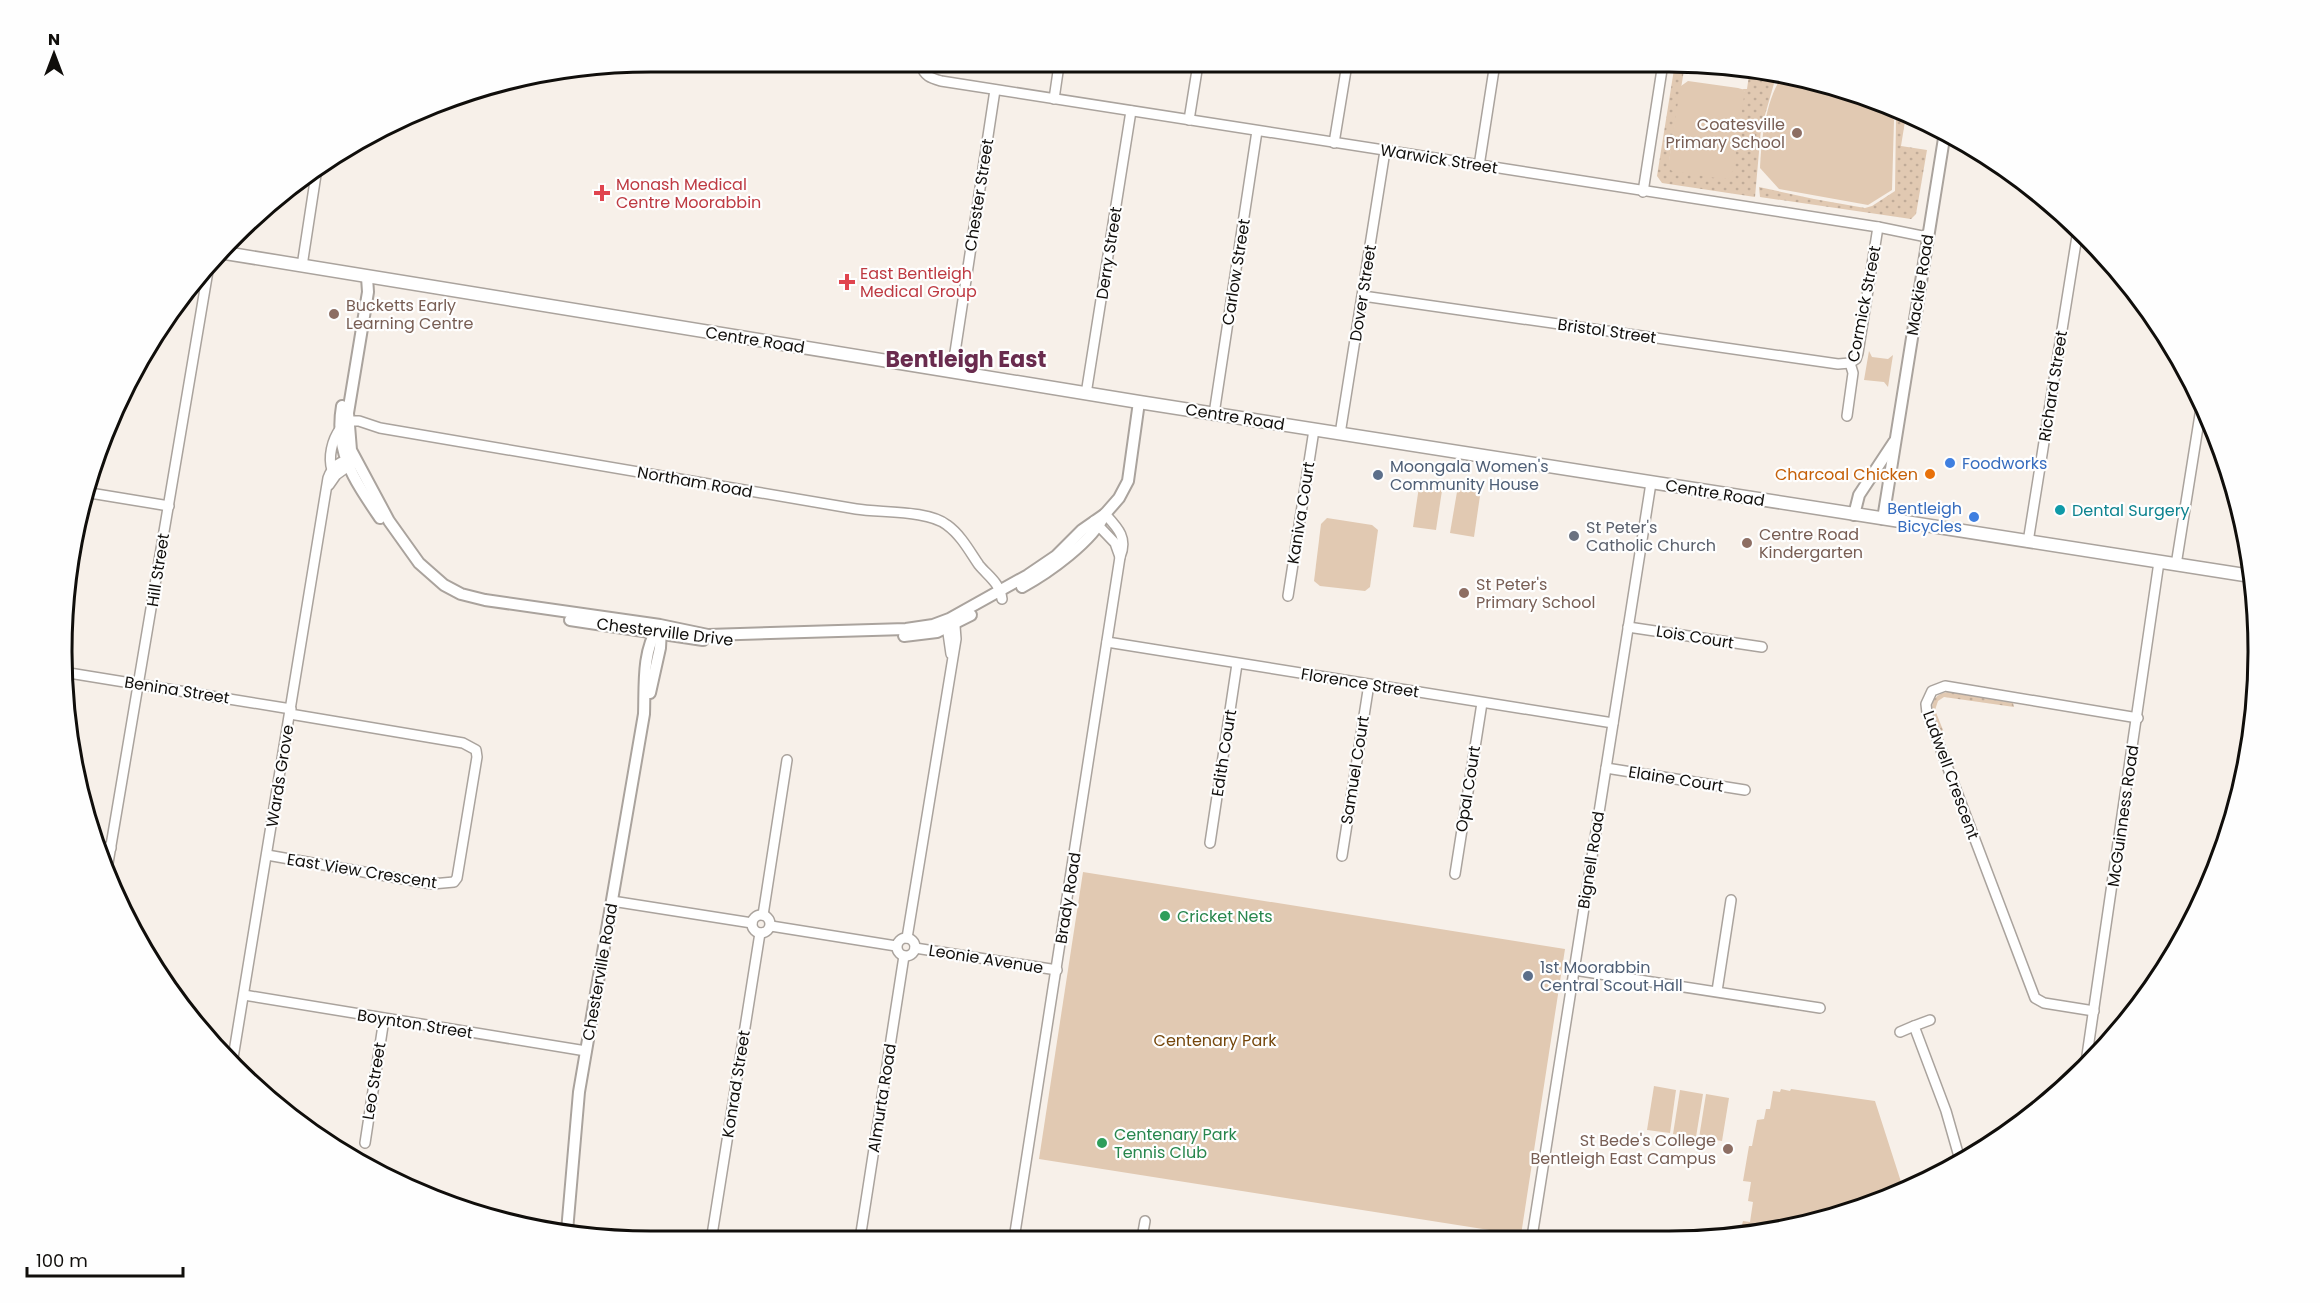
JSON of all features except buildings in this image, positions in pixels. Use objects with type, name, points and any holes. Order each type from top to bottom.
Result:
[{"type":"main road","name":"Centre Road","points":[[231,254],[1086,394],[2243,575]]},
{"type":"street","name":"Warwick Street","points":[[924,72],[933,79],[995,90],[1881,227],[1922,236],[1928,234]]},
{"type":"street","points":[[1054,99],[1058,72]]},
{"type":"street","points":[[1189,120],[1197,72]]},
{"type":"street","points":[[1334,142],[1346,72]]},
{"type":"street","points":[[1479,166],[1494,72]]},
{"type":"street","points":[[1643,192],[1662,72]]},
{"type":"street","name":"Chester Street","points":[[952,372],[995,90]]},
{"type":"street","name":"Derry Street","points":[[1086,394],[1131,111]]},
{"type":"street","name":"Carlow Street","points":[[1214,414],[1257,131]]},
{"type":"street","name":"Mackie Road","points":[[1883,519],[1943,142]]},
{"type":"street","name":"Dover Street","points":[[1340,434],[1385,151]]},
{"type":"street","points":[[303,266],[315,180]]},
{"type":"street","name":"Cormick Street","points":[[1847,416],[1853,373],[1850,363],[1856,359],[1859,348],[1881,227]]},
{"type":"street","name":"Richard Street","points":[[2028,542],[2076,240]]},
{"type":"street","points":[[344,424],[361,290],[368,277]]},
{"type":"street","name":"Hill Street","points":[[110,856],[206,281]]},
{"type":"street","name":"Bristol Street","points":[[1363,297],[1838,364],[1850,363]]},
{"type":"street","points":[[1120,557],[1115,543],[1096,524],[1124,492],[1128,481],[1139,402]]},
{"type":"street","points":[[2176,565],[2199,420]]},
{"type":"street","name":"Northam Road","points":[[344,424],[380,428],[856,509],[932,518],[944,522],[955,532],[1000,594]]},
{"type":"street","name":"Chesterville Drive","points":[[344,424],[351,450],[350,463],[414,555],[435,579],[453,590],[485,600],[704,640],[736,642],[929,634],[1000,594],[1056,556],[1096,524]]},
{"type":"street","name":"Wards Grove","points":[[234,1053],[332,470],[331,452],[335,437],[344,424]]},
{"type":"street","name":"Kaniva Court","points":[[1288,596],[1314,430]]},
{"type":"street","name":"Mackie Road","points":[[1854,514],[1858,495],[1896,438]]},
{"type":"street","points":[[332,470],[350,463]]},
{"type":"street","points":[[328,487],[336,475],[350,463]]},
{"type":"street","name":"Bignell Road","points":[[1533,1231],[1651,483]]},
{"type":"street","points":[[94,494],[169,506]]},
{"type":"street","name":"Brady Road","points":[[1015,1231],[1120,557],[1124,545],[1123,536],[1105,514]]},
{"type":"street","name":"McGuinness Road","points":[[2092,1046],[2094,1011],[2159,562]]},
{"type":"street","points":[[907,938],[951,656],[956,639],[950,624]]},
{"type":"street","name":"Lois Court","points":[[1628,627],[1762,647]]},
{"type":"street","name":"Chesterville Road","points":[[568,1225],[579,1092],[644,714],[653,682],[658,631]]},
{"type":"street","name":"Florence Street","points":[[1107,642],[1613,723]]},
{"type":"street","name":"Edith Court","points":[[1210,843],[1237,664]]},
{"type":"street","name":"Benina Street","points":[[73,673],[291,712]]},
{"type":"street","name":"Samuel Court","points":[[1342,856],[1369,684]]},
{"type":"street","name":"Ludwell Crescent","points":[[2094,1011],[2044,1003],[2035,998],[1927,714],[1926,704],[1932,691],[1946,686],[2138,718]]},
{"type":"street","name":"Opal Court","points":[[1455,874],[1482,703]]},
{"type":"street","name":"East View Crescent","points":[[267,855],[432,884],[454,882],[458,878],[477,757],[476,750],[463,743],[291,712]]},
{"type":"street","points":[[763,915],[787,759]]},
{"type":"street","name":"Elaine Court","points":[[1606,768],[1745,789]]},
{"type":"street","points":[[106,847],[111,848]]},
{"type":"street","points":[[612,900],[752,923]]},
{"type":"street","points":[[1717,991],[1731,900]]},
{"type":"street","points":[[752,923],[755,918],[763,915]]},
{"type":"street","points":[[752,923],[755,931],[760,933],[768,931],[771,926],[770,920],[763,915]]},
{"type":"street","points":[[771,926],[896,945]]},
{"type":"street","name":"Konrad Street","points":[[713,1231],[760,933]]},
{"type":"street","points":[[907,938],[914,943],[915,948],[912,954],[904,956],[897,951],[896,945],[901,939],[907,938]]},
{"type":"street","name":"Leonie Avenue","points":[[915,948],[1057,970]]},
{"type":"street","name":"Almurta Road","points":[[861,1231],[904,956]]},
{"type":"street","points":[[1574,970],[1820,1008]]},
{"type":"street","name":"Boynton Street","points":[[243,995],[586,1051]]},
{"type":"street","name":"Leo Street","points":[[365,1143],[384,1019]]},
{"type":"street","points":[[1900,1032],[1930,1020]]},
{"type":"street","points":[[1914,1026],[1946,1111],[1958,1153]]},
{"type":"street","points":[[1143,1231],[1145,1221]]},
{"type":"green space","points":[[1674,72],[1684,72],[1669,162],[1745,91],[1742,89],[1747,89],[1749,78],[1774,82],[1761,129],[1755,197],[1662,183],[1657,176]]},
{"type":"green space","points":[[1688,81],[1745,90],[1733,171],[1729,178],[1722,179],[1672,171],[1668,167],[1680,89]]},
{"type":"green space","points":[[1779,82],[1818,92],[1891,116],[1894,120],[1892,190],[1868,205],[1779,189],[1760,168],[1763,133]]},
{"type":"green space","points":[[1896,119],[1905,123],[1901,146],[1927,150],[1916,214],[1911,219],[1760,197],[1759,187],[1865,208],[1895,191]]},
{"type":"green space","points":[[1869,351],[1872,357],[1888,359],[1893,355],[1888,387],[1884,382],[1864,380]]},
{"type":"green space","points":[[1420,480],[1443,484],[1436,530],[1413,527]]},
{"type":"green space","points":[[1458,486],[1481,489],[1474,537],[1450,533]]},
{"type":"green space","points":[[1327,518],[1372,525],[1378,530],[1370,587],[1365,591],[1320,586],[1314,581],[1321,524]]},
{"type":"green space","points":[[1948,692],[2013,703],[2014,707],[1944,697],[1938,701],[1935,710],[1945,735],[1942,735],[1932,709],[1935,698]]},
{"type":"green space","name":"Centenary Park","points":[[1083,872],[1565,949],[1522,1231],[1496,1231],[1039,1159]]},
{"type":"green space","points":[[1654,1086],[1676,1090],[1670,1133],[1647,1130]]},
{"type":"green space","points":[[1781,1089],[1790,1091],[1791,1089],[1875,1101],[1901,1182],[1855,1200],[1818,1211],[1741,1226],[1743,1221],[1750,1222],[1753,1202],[1748,1201],[1751,1182],[1743,1181],[1749,1146],[1752,1146],[1757,1120],[1764,1119],[1766,1109],[1770,1109],[1773,1091],[1780,1092]]},
{"type":"green space","points":[[1680,1090],[1703,1094],[1696,1137],[1673,1134]]},
{"type":"green space","points":[[1706,1094],[1729,1098],[1722,1141],[1699,1138]]},
{"type":"place","name":"Coatesville Primary School","points":[[1797,133]]},
{"type":"place","name":"Monash Medical Centre Moorabbin","points":[[602,193]]},
{"type":"place","name":"East Bentleigh Medical Group","points":[[847,282]]},
{"type":"place","name":"Bucketts Early Learning Centre","points":[[334,314]]},
{"type":"place","name":"Foodworks","points":[[1950,463]]},
{"type":"place","name":"Charcoal Chicken","points":[[1930,474]]},
{"type":"place","name":"Moongala Women's Community House","points":[[1378,475]]},
{"type":"place","name":"Dental Surgery","points":[[2060,510]]},
{"type":"place","name":"Bentleigh Bicycles","points":[[1974,517]]},
{"type":"place","name":"St Peter's Catholic Church","points":[[1574,536]]},
{"type":"place","name":"Centre Road Kindergarten","points":[[1747,543]]},
{"type":"place","name":"St Peter's Primary School","points":[[1464,593]]},
{"type":"place","name":"Cricket Nets","points":[[1165,916]]},
{"type":"place","name":"1st Moorabbin Central Scout Hall","points":[[1528,976]]},
{"type":"place","name":"Centenary Park Tennis Club","points":[[1102,1143]]},
{"type":"place","name":"St Bede's College Bentleigh East Campus","points":[[1728,1149]]},
{"type":"district","name":"Bentleigh East","points":[[966,359]]}]
